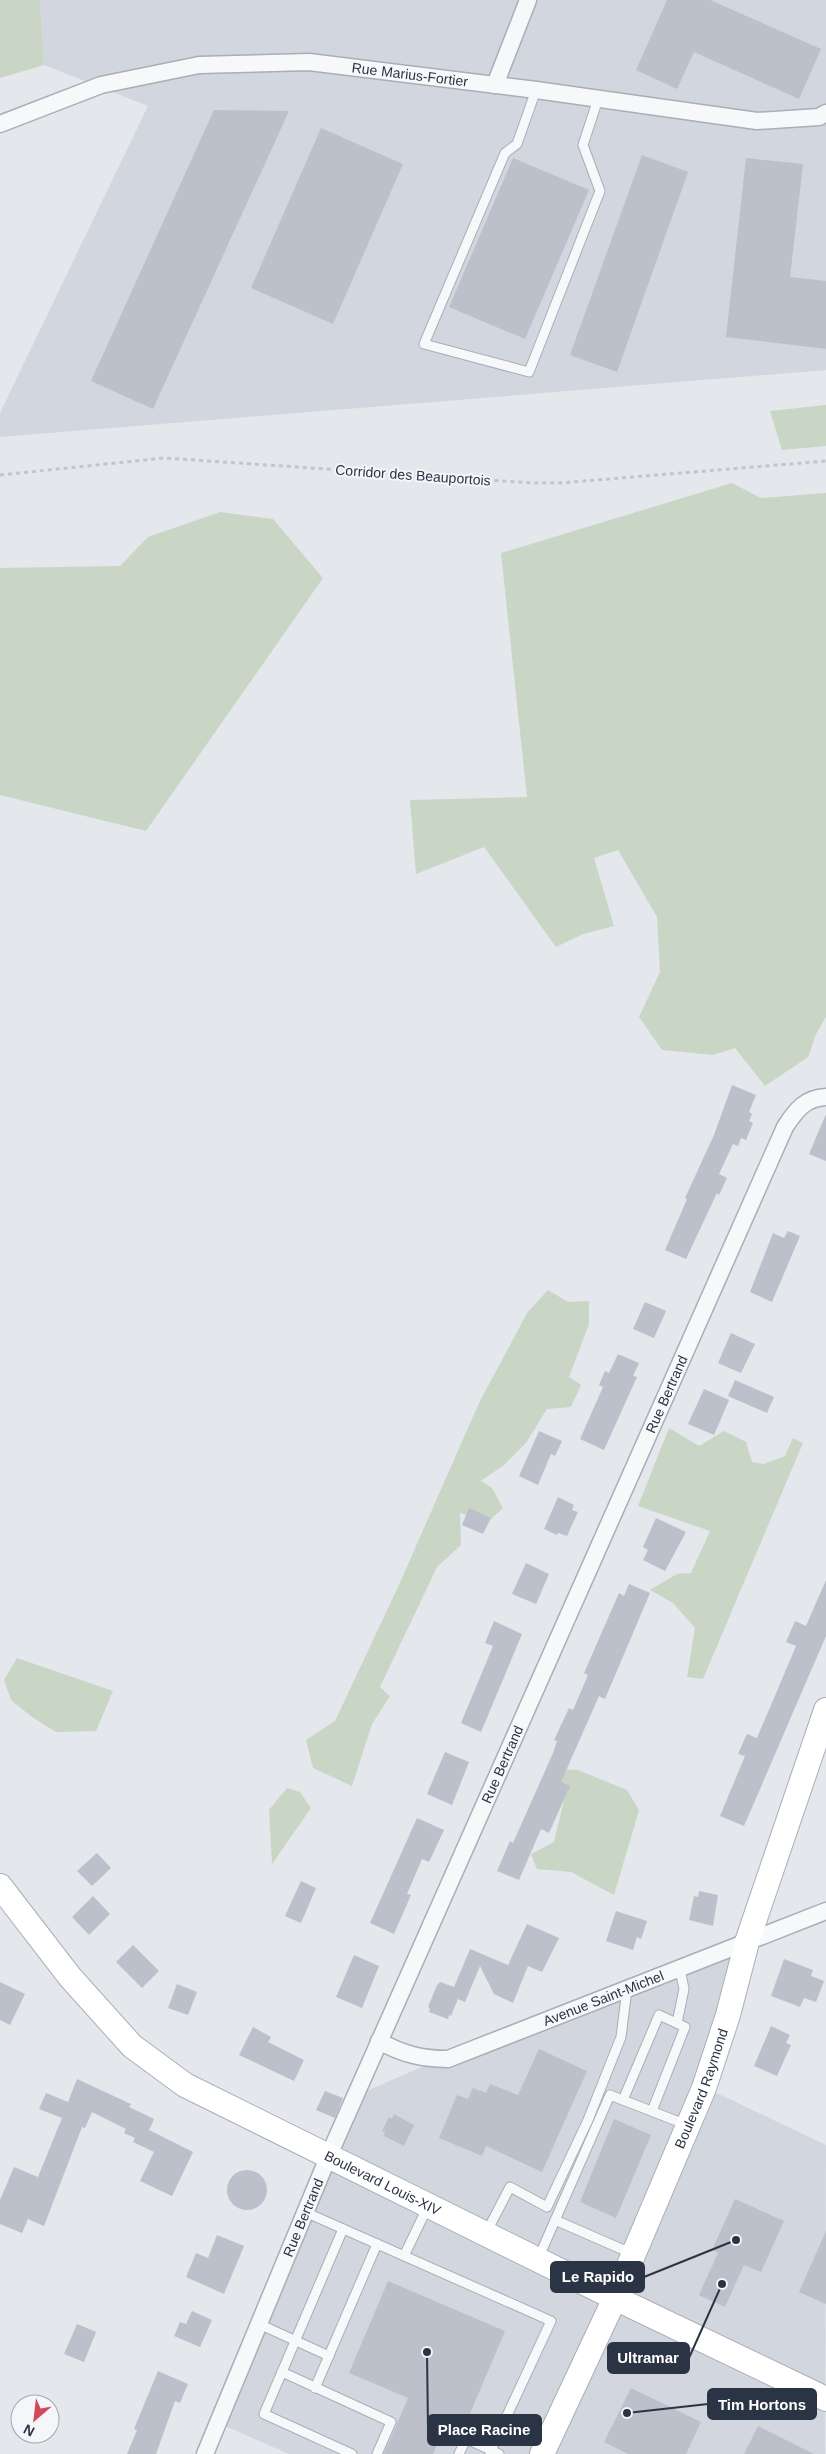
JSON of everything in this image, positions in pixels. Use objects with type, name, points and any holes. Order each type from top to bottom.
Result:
[{"type":"main road","name":"Boulevard Raymond","points":[[542,2454],[615,2298],[704,2088],[728,2015],[747,1942],[826,1710]]},
{"type":"main road","name":"Boulevard Louis-XIV","points":[[0,1886],[70,1977],[132,2046],[185,2085],[615,2298],[826,2399]]},
{"type":"street","points":[[495,85],[528,0]]},
{"type":"street","name":"Rue Marius-Fortier","points":[[0,124],[101,85],[199,65],[309,62],[536,90],[757,121],[819,117],[826,113]]},
{"type":"street","name":"Rue Bertrand","points":[[205,2454],[329,2155],[785,1127],[795,1111],[808,1100],[826,1097]]},
{"type":"street","name":"Avenue Saint-Michel","points":[[379,2041],[398,2052],[416,2057],[448,2059],[826,1911]]},
{"type":"lane","points":[[536,90],[517,144],[505,153],[424,344],[529,372],[600,191],[583,145],[598,99]]},
{"type":"lane","points":[[677,2023],[684,1989],[680,1969]]},
{"type":"lane","points":[[486,2233],[510,2188],[547,2207],[588,2120],[621,2037],[627,1989]]},
{"type":"lane","points":[[623,2100],[660,2015],[686,2027],[652,2112]]},
{"type":"lane","points":[[538,2259],[610,2095],[688,2125]]},
{"type":"lane","points":[[404,2256],[428,2205]]},
{"type":"lane","points":[[305,2212],[551,2321],[493,2453],[466,2439],[459,2454]]},
{"type":"lane","points":[[555,2220],[633,2254]]},
{"type":"lane","points":[[343,2229],[264,2414],[352,2454]]},
{"type":"lane","points":[[316,2388],[377,2244]]},
{"type":"lane","points":[[259,2324],[330,2356]]},
{"type":"lane","points":[[282,2372],[391,2422],[378,2454]]},
{"type":"path","name":"Corridor des Beauportois","points":[[0,475],[164,458],[533,484],[826,461]]},
{"type":"shaded area","points":[[40,0],[826,0],[826,370],[0,437],[0,413],[148,106],[44,65]]},
{"type":"shaded area","points":[[747,1942],[704,2087],[826,2145],[825,2454],[556,2454],[545,2449],[542,2454],[289,2454],[218,2423],[355,2096],[533,2019]]},
{"type":"green space","points":[[0,0],[40,0],[44,65],[0,78]]},
{"type":"green space","points":[[826,405],[826,446],[782,450],[770,411]]},
{"type":"green space","points":[[732,483],[761,498],[826,493],[826,1017],[816,1034],[808,1057],[765,1086],[735,1048],[713,1055],[662,1050],[639,1017],[660,972],[657,917],[618,850],[594,858],[614,926],[583,934],[556,947],[484,847],[416,874],[410,800],[527,797],[501,553]]},
{"type":"green space","points":[[220,512],[273,519],[323,578],[146,831],[0,795],[0,568],[120,566],[148,537]]},
{"type":"green space","points":[[548,1290],[568,1302],[589,1301],[589,1324],[569,1377],[581,1385],[571,1407],[547,1409],[526,1443],[504,1465],[481,1481],[492,1488],[503,1508],[488,1522],[460,1513],[461,1545],[437,1567],[380,1687],[390,1696],[372,1724],[352,1786],[313,1768],[306,1740],[335,1721],[398,1587],[479,1403],[527,1313]]},
{"type":"green space","points":[[669,1428],[699,1446],[724,1431],[746,1442],[752,1462],[764,1464],[785,1456],[793,1438],[803,1443],[703,1679],[687,1677],[695,1628],[673,1603],[650,1590],[677,1574],[691,1573],[710,1531],[638,1506]]},
{"type":"green space","points":[[17,1658],[113,1691],[96,1731],[56,1732],[32,1717],[11,1700],[4,1680]]},
{"type":"green space","points":[[550,1769],[578,1770],[627,1790],[639,1810],[614,1895],[571,1872],[537,1869],[531,1854],[554,1842],[564,1800]]},
{"type":"green space","points":[[287,1788],[300,1792],[311,1808],[272,1864],[269,1810]]},
{"type":"building","points":[[667,0],[710,0],[821,49],[799,99],[694,52],[677,89],[636,70]]},
{"type":"building","points":[[214,110],[289,111],[153,409],[91,381]]},
{"type":"building","points":[[321,128],[403,164],[333,324],[251,288]]},
{"type":"building","points":[[642,155],[688,172],[617,372],[570,355]]},
{"type":"building","points":[[513,158],[589,190],[525,339],[449,307]]},
{"type":"building","points":[[746,158],[803,164],[790,277],[826,281],[826,349],[726,337]]},
{"type":"building","points":[[732,1085],[756,1095],[749,1112],[752,1114],[749,1121],[753,1123],[746,1140],[741,1138],[738,1146],[733,1144],[719,1174],[727,1178],[719,1195],[717,1193],[686,1259],[665,1250],[687,1199],[685,1198],[714,1135]]},
{"type":"building","points":[[826,1114],[826,1161],[809,1154]]},
{"type":"building","points":[[788,1231],[800,1236],[772,1302],[750,1292],[773,1233],[784,1238]]},
{"type":"building","points":[[645,1302],[666,1311],[654,1338],[633,1329]]},
{"type":"building","points":[[731,1333],[755,1344],[741,1373],[718,1363]]},
{"type":"building","points":[[618,1354],[639,1363],[633,1376],[637,1377],[604,1450],[580,1439],[603,1387],[599,1385],[605,1371],[609,1373]]},
{"type":"building","points":[[735,1380],[774,1397],[767,1413],[728,1396]]},
{"type":"building","points":[[704,1389],[729,1400],[714,1435],[688,1424]]},
{"type":"building","points":[[539,1431],[562,1441],[555,1456],[551,1454],[538,1485],[519,1476]]},
{"type":"building","points":[[558,1497],[574,1505],[572,1510],[578,1512],[567,1536],[558,1533],[557,1535],[544,1529]]},
{"type":"building","points":[[469,1508],[491,1518],[483,1534],[462,1525]]},
{"type":"building","points":[[656,1518],[686,1532],[665,1571],[643,1560],[648,1550],[643,1547]]},
{"type":"building","points":[[526,1563],[549,1574],[536,1604],[512,1594]]},
{"type":"building","points":[[826,1580],[826,1636],[744,1826],[720,1816],[745,1756],[738,1754],[747,1734],[757,1738],[796,1646],[786,1642],[795,1621],[806,1626]]},
{"type":"building","points":[[629,1584],[650,1593],[605,1699],[599,1696],[561,1782],[570,1786],[549,1833],[541,1829],[519,1880],[497,1871],[510,1841],[513,1843],[553,1753],[557,1741],[554,1740],[569,1708],[573,1710],[588,1675],[584,1673],[619,1593],[624,1596]]},
{"type":"building","points":[[494,1621],[522,1634],[481,1732],[461,1723],[493,1646],[485,1643]]},
{"type":"building","points":[[445,1752],[469,1762],[452,1805],[427,1794]]},
{"type":"building","points":[[417,1818],[444,1830],[429,1862],[422,1859],[407,1894],[411,1895],[394,1934],[370,1923]]},
{"type":"building","points":[[97,1853],[111,1868],[92,1886],[77,1871]]},
{"type":"building","points":[[301,1881],[316,1888],[301,1923],[285,1916]]},
{"type":"building","points":[[699,1891],[718,1895],[713,1926],[689,1920],[694,1896],[698,1897]]},
{"type":"building","points":[[93,1896],[110,1914],[89,1935],[72,1917]]},
{"type":"building","points":[[616,1911],[647,1921],[641,1939],[637,1937],[633,1950],[606,1941]]},
{"type":"building","points":[[527,1924],[559,1938],[542,1972],[528,1966],[513,2003],[494,1994],[480,1966],[465,2002],[458,1999],[448,2019],[429,2012],[430,2008],[428,2007],[437,1985],[440,1982],[454,1987],[470,1949],[508,1965]]},
{"type":"building","points":[[133,1945],[159,1971],[142,1988],[116,1962]]},
{"type":"building","points":[[354,1955],[379,1966],[362,2008],[336,1997]]},
{"type":"building","points":[[784,1959],[813,1970],[811,1976],[824,1981],[816,2002],[804,1998],[800,2007],[771,1996]]},
{"type":"building","points":[[0,1982],[25,1994],[10,2025],[0,2020]]},
{"type":"building","points":[[177,1984],[197,1992],[188,2015],[168,2008]]},
{"type":"building","points":[[771,2026],[790,2035],[786,2043],[791,2045],[777,2076],[754,2066]]},
{"type":"building","points":[[253,2027],[271,2037],[268,2042],[304,2060],[294,2081],[239,2055]]},
{"type":"building","points":[[539,2049],[587,2071],[542,2172],[486,2146],[482,2156],[439,2138],[457,2095],[468,2099],[473,2088],[486,2093],[490,2084],[518,2095]]},
{"type":"building","points":[[77,2079],[131,2104],[129,2107],[154,2119],[149,2130],[193,2152],[172,2196],[140,2181],[154,2152],[133,2142],[135,2138],[124,2133],[126,2129],[92,2112],[85,2128],[82,2127],[44,2226],[28,2219],[22,2233],[0,2224],[0,2200],[14,2167],[38,2177],[62,2118],[39,2109],[46,2093],[68,2102]]},
{"type":"building","points":[[325,2091],[343,2098],[335,2118],[316,2110]]},
{"type":"building","points":[[394,2114],[414,2125],[404,2146],[384,2136],[385,2132],[382,2131],[389,2117],[392,2119]]},
{"type":"building","points":[[614,2119],[651,2135],[616,2218],[580,2202]]},
{"type":"building","points":[[251,2170],[258,2173],[264,2179],[267,2190],[266,2198],[258,2207],[251,2210],[243,2210],[236,2207],[228,2198],[227,2186],[230,2179],[239,2171]]},
{"type":"building","points":[[735,2199],[784,2221],[761,2272],[744,2265],[725,2307],[699,2295],[718,2253],[712,2250]]},
{"type":"building","points":[[826,2231],[826,2304],[799,2292]]},
{"type":"building","points":[[217,2235],[244,2246],[224,2294],[186,2277],[196,2253],[208,2258]]},
{"type":"building","points":[[388,2281],[505,2331],[466,2423],[450,2416],[433,2454],[384,2454],[408,2398],[349,2373]]},
{"type":"building","points":[[192,2311],[212,2320],[200,2347],[174,2336],[180,2322],[186,2324]]},
{"type":"building","points":[[77,2324],[96,2332],[84,2362],[64,2354]]},
{"type":"building","points":[[158,2371],[188,2384],[180,2403],[175,2401],[156,2454],[127,2454],[137,2430],[134,2429]]},
{"type":"building","points":[[631,2388],[701,2422],[686,2454],[628,2454],[604,2442]]},
{"type":"building","points":[[758,2426],[814,2454],[744,2454]]},
{"type":"place","name":"Le Rapido","points":[[736,2240]]},
{"type":"place","name":"Ultramar","points":[[722,2284]]},
{"type":"place","name":"Place Racine","points":[[427,2352]]},
{"type":"place","name":"Tim Hortons","points":[[627,2413]]}]
